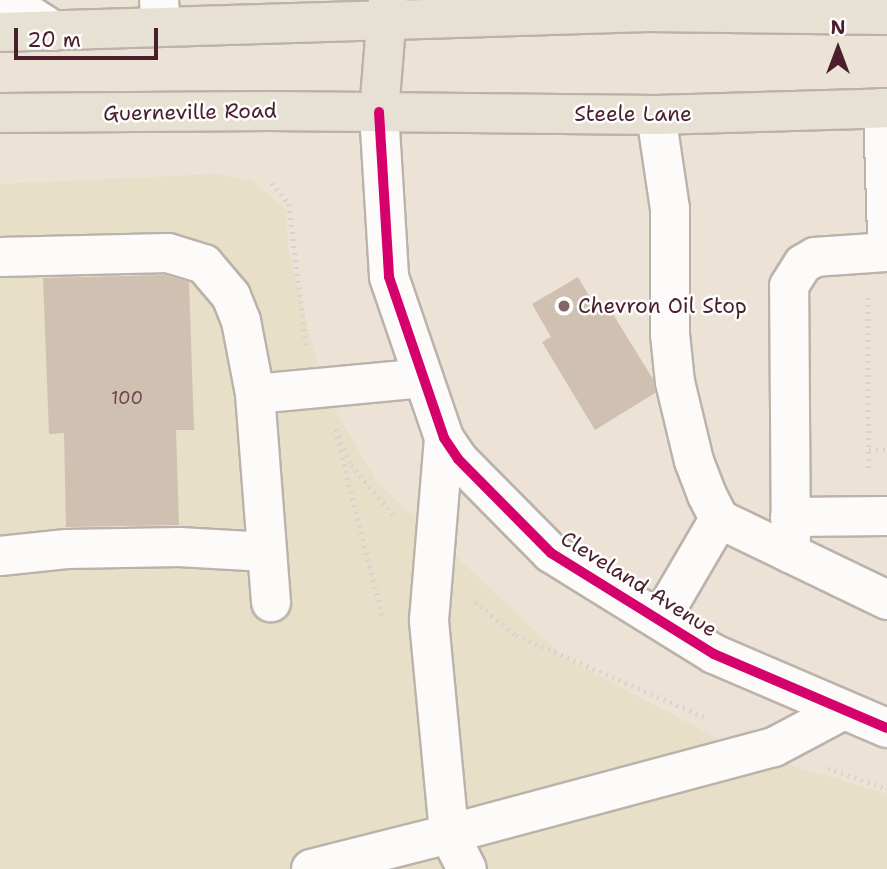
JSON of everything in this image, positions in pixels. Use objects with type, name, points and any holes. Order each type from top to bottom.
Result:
[{"type":"main road","points":[[0,32],[54,31],[160,14],[648,6],[887,15]]},
{"type":"main road","name":"Cleveland Avenue","points":[[379,112],[388,10]]},
{"type":"main road","name":"Steele Lane","points":[[379,112],[656,115],[885,108]]},
{"type":"main road","name":"Guerneville Road","points":[[0,113],[379,112]]},
{"type":"street","points":[[0,4],[16,7],[54,31]]},
{"type":"street","points":[[885,108],[887,232]]},
{"type":"street","name":"Cleveland Avenue","points":[[379,112],[389,277],[444,438],[458,459],[551,553],[714,654],[887,729]]},
{"type":"street","points":[[656,115],[670,209],[670,334],[675,382],[694,461],[719,519]]},
{"type":"street","points":[[790,535],[789,286],[803,264],[815,257],[887,252]]},
{"type":"street","points":[[0,257],[168,253],[204,264],[220,279],[236,309],[249,354],[255,394],[271,602]]},
{"type":"street","points":[[255,394],[423,378]]},
{"type":"street","points":[[444,438],[429,621],[449,834],[467,869]]},
{"type":"street","points":[[790,535],[887,516]]},
{"type":"street","points":[[719,519],[790,535],[887,600]]},
{"type":"street","points":[[660,620],[719,519]]},
{"type":"street","points":[[0,556],[67,549],[179,547],[267,552]]},
{"type":"street","points":[[311,869],[774,747],[842,711]]},
{"type":"path","points":[[868,295],[869,481]]},
{"type":"path","points":[[332,420],[384,622]]},
{"type":"path","points":[[869,450],[887,450]]},
{"type":"shaded area","points":[[217,174],[253,181],[285,209],[289,253],[325,392],[376,481],[563,657],[740,750],[887,794],[887,869],[0,869],[0,184]]},
{"type":"building","points":[[165,275],[189,282],[194,430],[176,430],[179,525],[66,527],[64,433],[49,434],[43,278]]},
{"type":"building","points":[[578,277],[597,309],[606,303],[653,379],[655,393],[595,430],[542,342],[551,337],[532,304]]},
{"type":"cycle path","points":[[379,112],[389,277],[444,438],[458,459],[551,553],[714,654],[887,728]]},
{"type":"place","name":"Chevron Oil Stop","points":[[564,306]]}]
